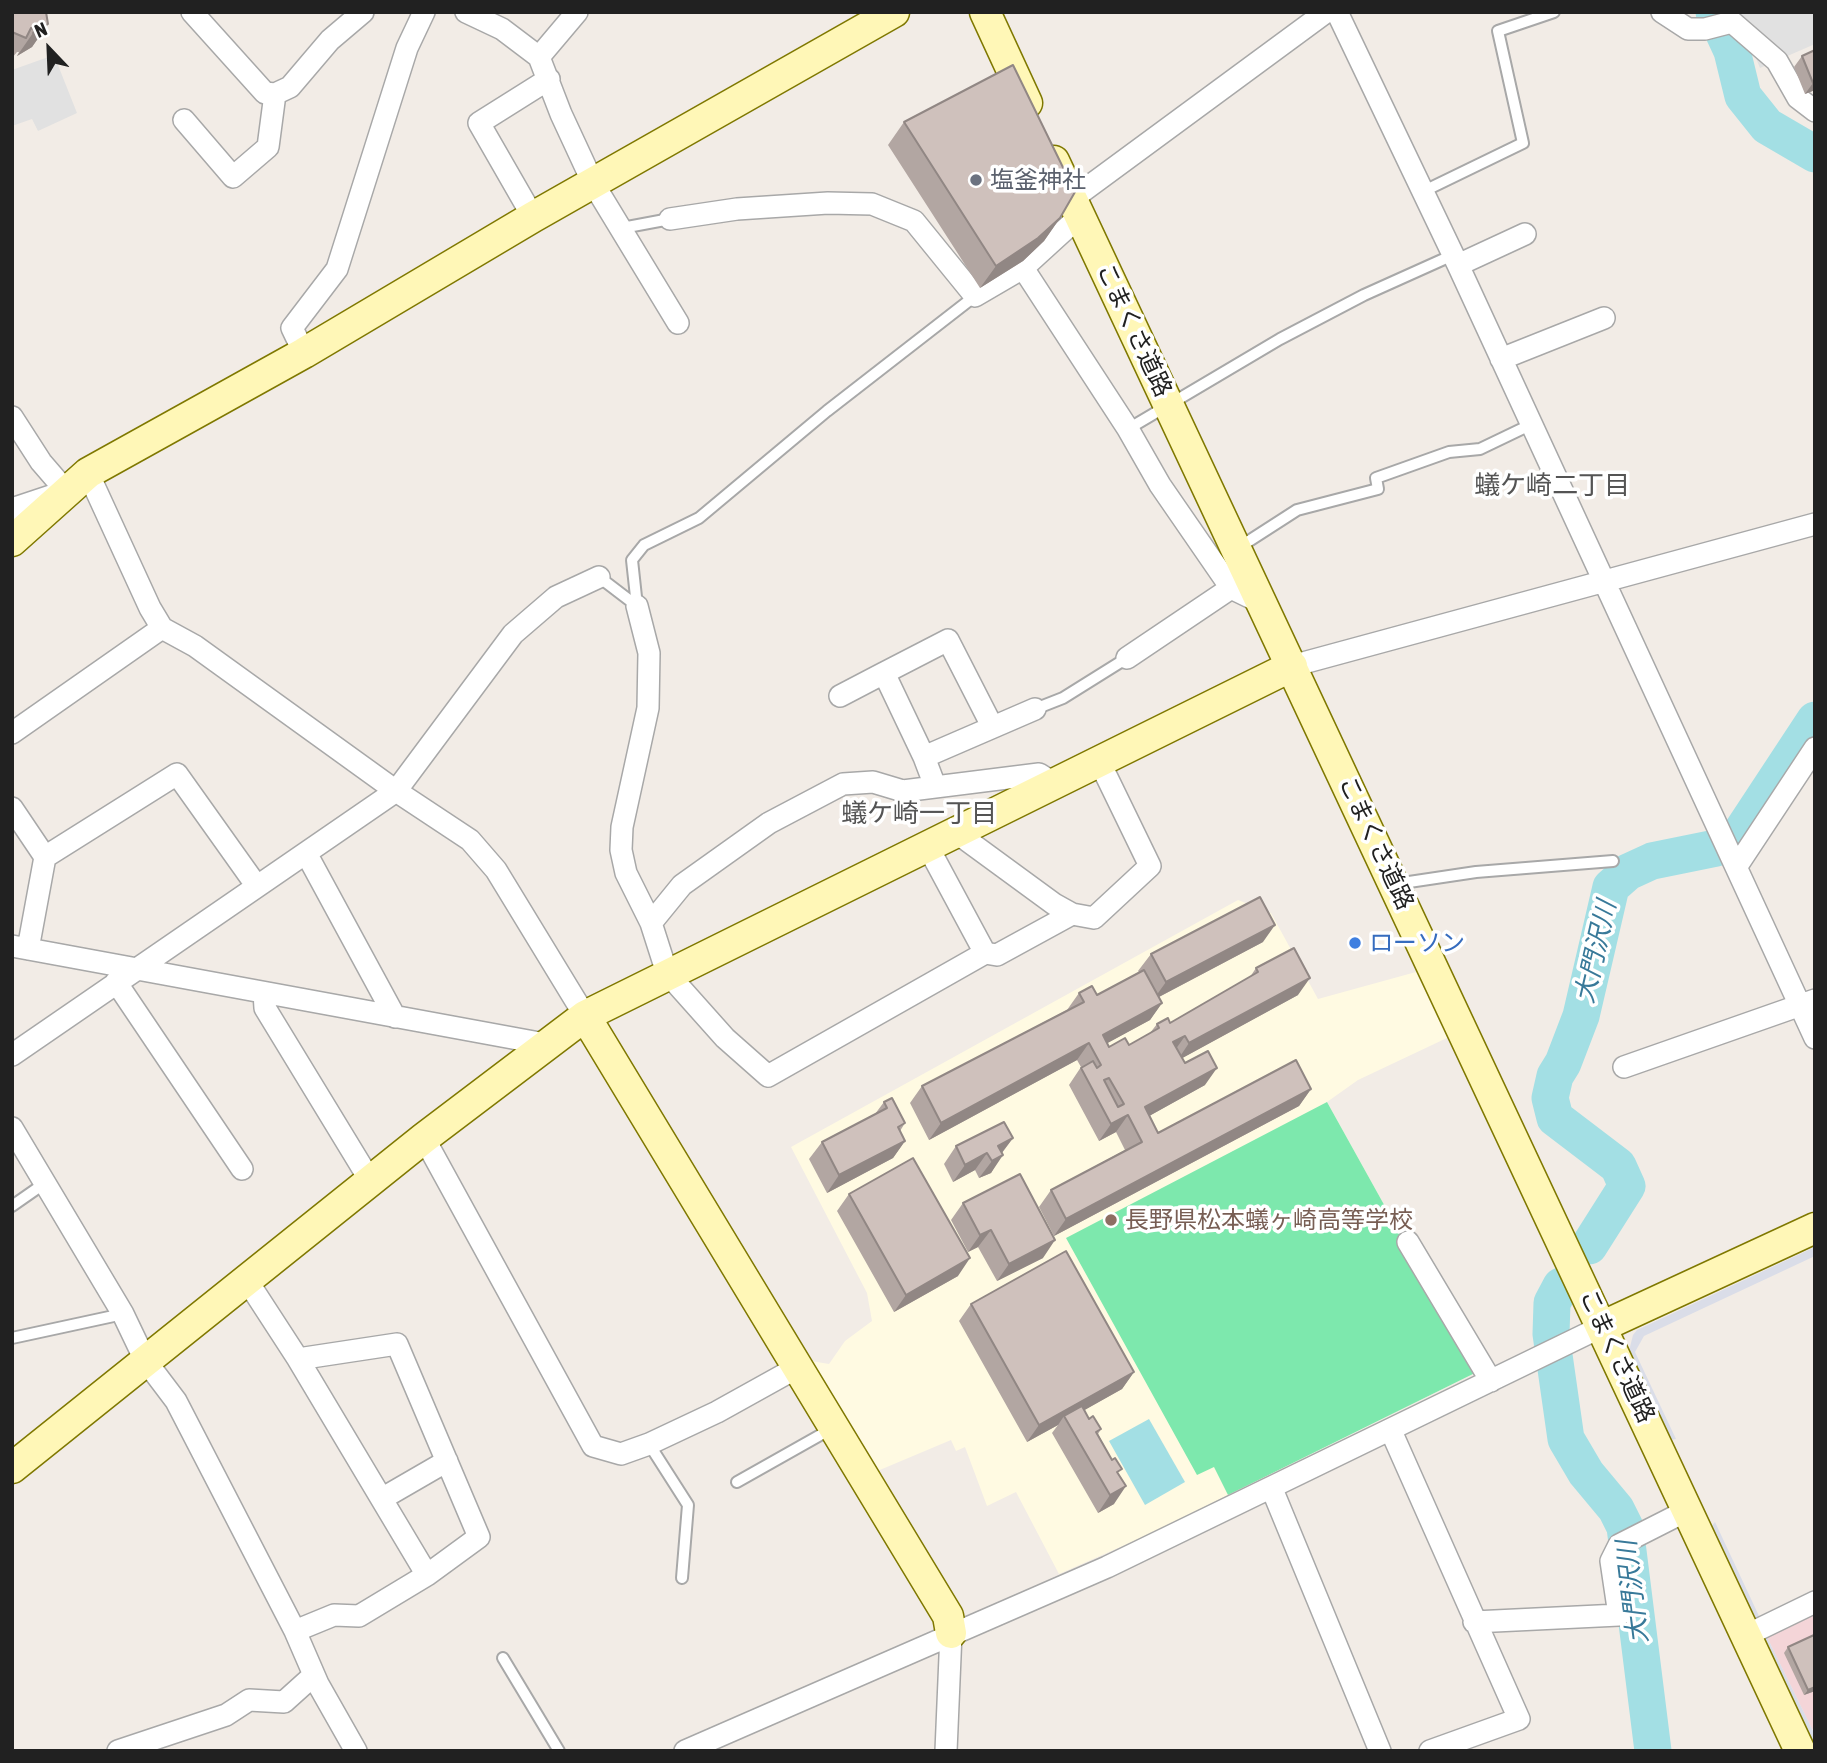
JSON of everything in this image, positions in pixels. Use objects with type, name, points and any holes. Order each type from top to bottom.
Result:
[{"type":"street","points":[[192,12],[265,93],[275,94],[290,87],[330,40],[363,12]]},
{"type":"street","points":[[304,353],[292,328],[337,268],[407,48],[424,12]]},
{"type":"street","points":[[466,12],[502,29],[539,57],[561,114],[593,183],[678,323]]},
{"type":"street","points":[[539,57],[577,12]]},
{"type":"street","points":[[12,509],[77,482],[894,12]]},
{"type":"street","name":"こまくさ道路","points":[[985,12],[1800,1751]]},
{"type":"street","points":[[670,219],[737,209],[828,203],[872,204],[914,221],[975,296],[1023,268],[1076,208],[1326,12]]},
{"type":"street","points":[[1337,12],[1730,851],[1808,1003],[1815,1038]]},
{"type":"street","points":[[1662,12],[1688,29],[1705,29],[1732,22],[1777,61],[1798,98],[1815,111]]},
{"type":"street","points":[[533,218],[480,123],[549,79]]},
{"type":"street","points":[[184,120],[233,177],[268,147],[275,94]]},
{"type":"street","points":[[1455,260],[1525,234]]},
{"type":"street","points":[[1023,268],[1128,429],[1160,485],[1231,588],[1264,604]]},
{"type":"street","points":[[1501,359],[1604,318]]},
{"type":"street","points":[[12,417],[41,462],[77,482],[162,628],[195,646],[396,791],[470,840],[496,870],[948,1616],[951,1633],[946,1751]]},
{"type":"street","points":[[12,541],[77,482]]},
{"type":"street","points":[[12,1468],[545,1044],[585,1016],[667,973],[1100,763],[1292,666],[1815,524]]},
{"type":"street","points":[[12,1055],[396,791],[513,634],[556,597],[599,577]]},
{"type":"street","points":[[1127,658],[1231,588]]},
{"type":"street","points":[[637,606],[649,653],[648,708],[622,827],[621,850],[626,873],[651,923],[667,973],[725,1038],[768,1076],[985,953],[997,954],[1072,914]]},
{"type":"street","points":[[12,733],[162,628]]},
{"type":"street","points":[[840,696],[948,640],[992,726]]},
{"type":"street","points":[[884,673],[935,786]]},
{"type":"street","points":[[924,757],[1035,709]]},
{"type":"street","points":[[1730,851],[1815,748]]},
{"type":"street","points":[[957,833],[1072,914],[1094,918],[1150,866],[1100,763]]},
{"type":"street","points":[[256,885],[177,774],[45,857],[20,948],[124,976],[264,993],[545,1044]]},
{"type":"street","points":[[651,923],[682,885],[693,877],[769,823],[843,784],[873,782],[903,791],[1039,774],[1055,783]]},
{"type":"street","points":[[12,808],[45,857]]},
{"type":"street","points":[[928,847],[985,953]]},
{"type":"street","points":[[306,853],[395,1017]]},
{"type":"street","points":[[124,976],[242,1169]]},
{"type":"street","points":[[264,993],[265,1008],[370,1182]]},
{"type":"street","points":[[1623,1067],[1808,1003]]},
{"type":"street","points":[[12,1128],[123,1314],[145,1360],[176,1401],[295,1632],[314,1675],[356,1751]]},
{"type":"street","points":[[424,1138],[593,1446],[621,1454],[649,1444],[718,1412],[798,1367]]},
{"type":"street","points":[[685,1751],[1107,1567],[1603,1326],[1815,1228]]},
{"type":"street","points":[[1408,1242],[1491,1381]]},
{"type":"street","points":[[248,1282],[383,1498],[426,1575]]},
{"type":"street","points":[[295,1632],[334,1615],[359,1616],[426,1575],[479,1537],[397,1344],[298,1359]]},
{"type":"street","points":[[1391,1431],[1519,1719],[1430,1751]]},
{"type":"street","points":[[383,1498],[447,1461]]},
{"type":"street","points":[[1272,1489],[1380,1751]]},
{"type":"street","points":[[1474,1622],[1619,1615],[1611,1560],[1619,1545],[1688,1510]]},
{"type":"street","points":[[1747,1634],[1815,1602]]},
{"type":"street","points":[[118,1751],[226,1715],[249,1700],[284,1702],[314,1675]]},
{"type":"lane","points":[[1422,192],[1522,143],[1498,31],[1554,12]]},
{"type":"lane","points":[[622,228],[670,219]]},
{"type":"lane","points":[[1128,429],[1280,339],[1364,295],[1455,260]]},
{"type":"lane","points":[[637,606],[632,560],[644,545],[699,517],[827,411],[975,296]]},
{"type":"lane","points":[[1238,548],[1297,510],[1378,489],[1376,478],[1449,452],[1480,449],[1531,425]]},
{"type":"lane","points":[[599,577],[637,606]]},
{"type":"lane","points":[[1035,709],[1063,698],[1127,658]]},
{"type":"lane","points":[[1397,888],[1409,882],[1476,872],[1613,861]]},
{"type":"lane","points":[[12,1206],[45,1183]]},
{"type":"lane","points":[[12,1338],[123,1314]]},
{"type":"lane","points":[[737,1482],[834,1428]]},
{"type":"lane","points":[[649,1444],[688,1505],[682,1578]]},
{"type":"lane","points":[[503,1658],[559,1751]]},
{"type":"shaded area","points":[[1737,12],[1815,12],[1815,44],[1760,68]]},
{"type":"shaded area","points":[[54,55],[77,113],[38,131],[32,119],[12,126],[12,70]]},
{"type":"shaded area","name":"長野県松本蟻ヶ崎高等学校","points":[[1238,900],[1271,913],[1318,999],[1416,972],[1449,1037],[1358,1080],[1327,1102],[1477,1372],[1143,1537],[1059,1574],[1016,1492],[987,1506],[965,1447],[956,1451],[951,1440],[875,1472],[805,1360],[829,1364],[845,1341],[872,1321],[867,1293],[791,1147]]},
{"type":"shaded area","points":[[1815,1247],[1815,1256],[1644,1336],[1635,1352],[1676,1439],[1670,1440],[1629,1351],[1633,1335],[1637,1330]]},
{"type":"shaded area","points":[[1715,1522],[1759,1616],[1764,1619],[1760,1622],[1754,1619],[1711,1527]]},
{"type":"shaded area","points":[[1815,1610],[1815,1728],[1812,1729],[1765,1633]]},
{"type":"shaded area","points":[[1765,1633],[1815,1735],[1815,1748],[1761,1637]]},
{"type":"green space","points":[[1327,1102],[1477,1372],[1228,1495],[1214,1467],[1197,1475],[1066,1238]]},
{"type":"water","points":[[1149,1419],[1185,1482],[1145,1505],[1109,1441]]},
{"type":"building","points":[[12,12],[46,12],[48,24],[33,33],[35,30],[31,28],[26,38],[12,32]]},
{"type":"building","points":[[1815,50],[1815,82],[1813,83],[1802,56]]},
{"type":"building","name":"塩釜神社","points":[[1013,65],[1075,192],[1060,218],[1038,238],[996,266],[904,122]]},
{"type":"building","points":[[1260,897],[1275,925],[1166,982],[1151,954]]},
{"type":"building","points":[[1294,948],[1310,978],[1189,1043],[1185,1036],[1173,1042],[1185,1063],[1208,1051],[1217,1068],[1145,1107],[1158,1133],[1296,1060],[1311,1089],[1066,1219],[1051,1190],[1142,1142],[1128,1115],[1111,1124],[1081,1068],[1093,1061],[1097,1068],[1101,1065],[1089,1043],[941,1123],[922,1086],[1084,1002],[1079,993],[1092,986],[1097,995],[1144,970],[1162,1003],[1103,1035],[1109,1047],[1125,1038],[1129,1045],[1159,1028],[1157,1024],[1168,1018],[1170,1023],[1258,972],[1256,968]],"holes":[[[1109,1078],[1124,1104],[1118,1107],[1104,1080]]]},
{"type":"building","points":[[892,1098],[905,1123],[898,1127],[905,1141],[839,1175],[822,1142],[887,1108],[884,1102]]},
{"type":"building","points":[[1004,1122],[1013,1138],[998,1146],[1003,1155],[992,1161],[987,1153],[965,1165],[956,1146]]},
{"type":"building","points":[[913,1158],[970,1258],[906,1295],[849,1194]]},
{"type":"building","points":[[1020,1174],[1055,1240],[1009,1264],[991,1230],[980,1235],[963,1203]]},
{"type":"building","points":[[1066,1251],[1134,1372],[1039,1425],[971,1304]]},
{"type":"building","points":[[1082,1406],[1089,1419],[1093,1416],[1101,1429],[1096,1432],[1112,1460],[1115,1458],[1122,1469],[1117,1472],[1126,1486],[1110,1495],[1064,1416]]},
{"type":"building","points":[[1814,1635],[1815,1687],[1808,1690],[1788,1647]]},
{"type":"waterway","name":"大門沢川","points":[[1714,12],[1732,51],[1743,96],[1767,126],[1815,154]]},
{"type":"waterway","name":"大門沢川","points":[[1589,1246],[1627,1186],[1618,1166],[1555,1118],[1550,1098],[1555,1076],[1563,1063],[1581,1016],[1611,887],[1628,872],[1652,861],[1716,848],[1738,837],[1815,720]]},
{"type":"waterway","name":"大門沢川","points":[[1561,1286],[1552,1303],[1551,1334],[1566,1439],[1586,1473],[1616,1509],[1625,1527],[1653,1751]]},
{"type":"place","name":"塩釜神社","points":[[976,180]]},
{"type":"place","name":"ローソン","points":[[1355,943]]},
{"type":"place","name":"長野県松本蟻ヶ崎高等学校","points":[[1111,1220]]},
{"type":"district","name":"蟻ケ崎二丁目","points":[[1552,486]]},
{"type":"district","name":"蟻ケ崎一丁目","points":[[919,814]]}]
